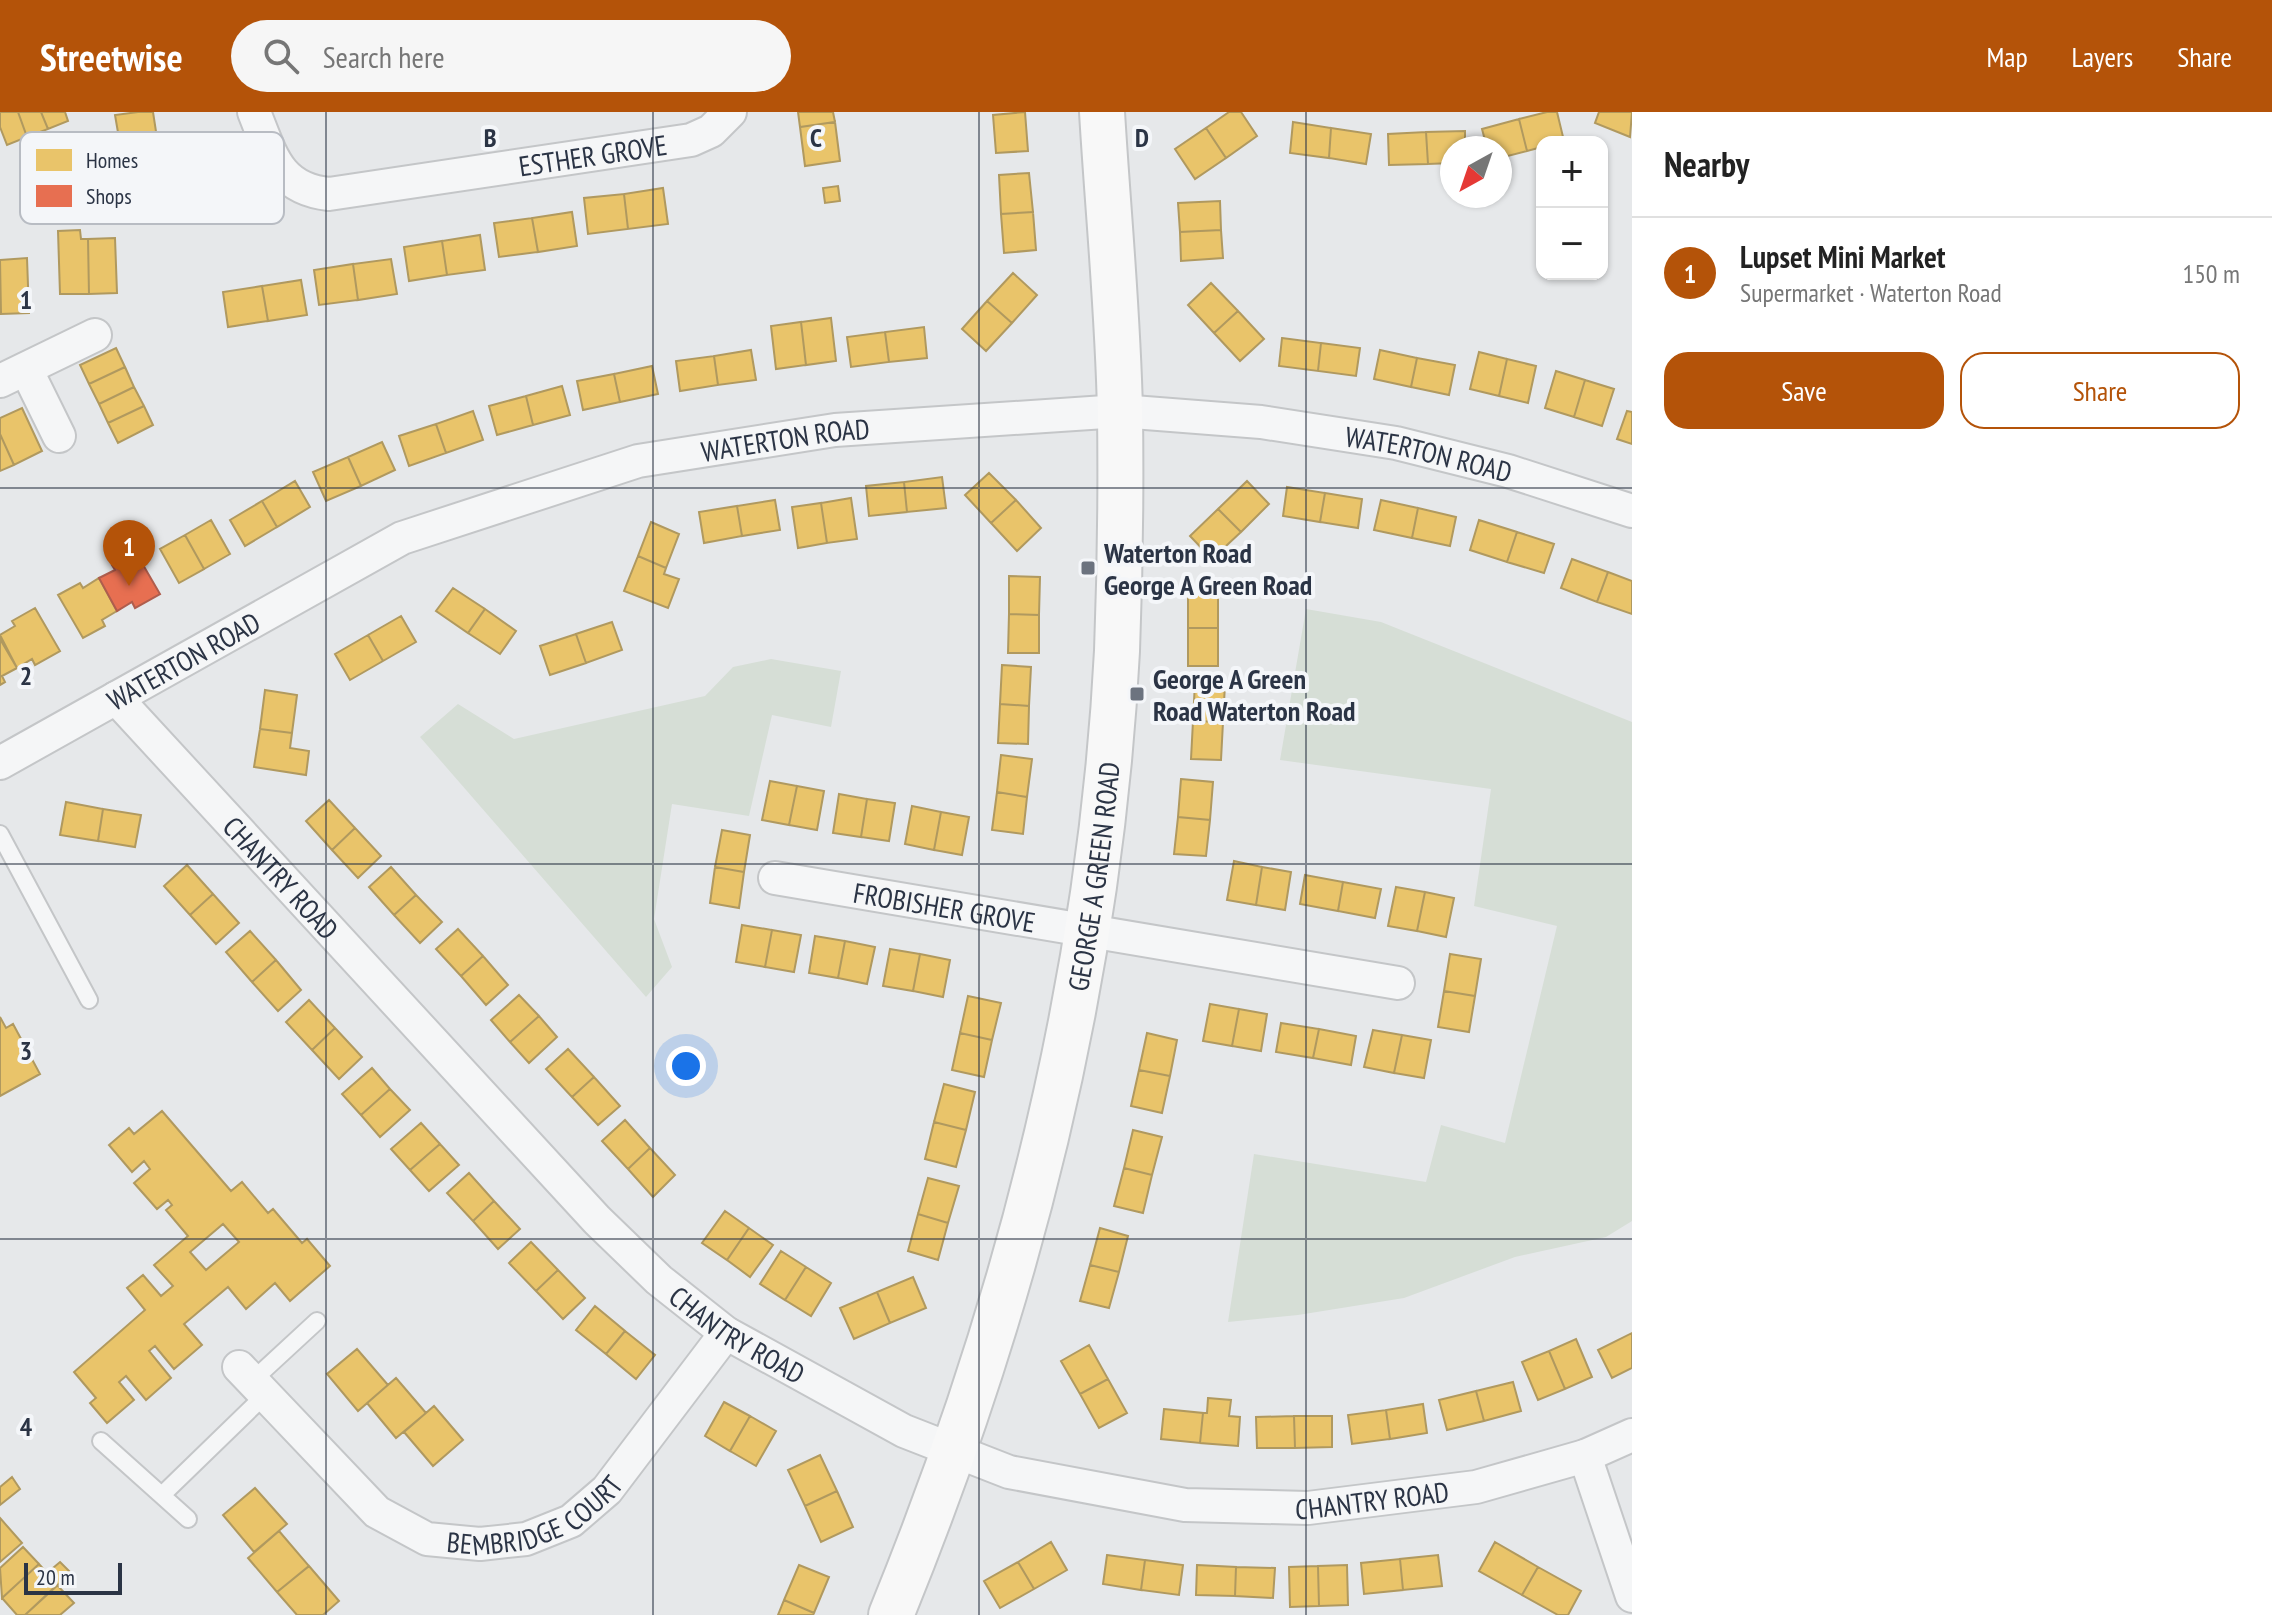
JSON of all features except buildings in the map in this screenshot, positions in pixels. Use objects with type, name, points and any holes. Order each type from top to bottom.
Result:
[{"type":"main road","name":"GEORGE A GREEN ROAD","points":[[891,1615],[956,1449],[1001,1309],[1055,1100],[1087,928],[1105,791],[1117,651],[1120,411],[1102,112]]},
{"type":"street","name":"ESTHER GROVE","points":[[254,112],[262,132]]},
{"type":"street","name":"ESTHER GROVE","points":[[284,176],[312,193],[329,194],[691,140],[711,131],[730,112]]},
{"type":"street","points":[[59,436],[13,375],[95,335]]},
{"type":"street","name":"WATERTON ROAD","points":[[0,763],[402,538],[638,461],[835,430],[1120,411],[1261,422],[1396,443],[1508,471],[1632,511]]},
{"type":"street","name":"CHANTRY ROAD","points":[[116,698],[597,1220],[659,1280],[726,1333],[904,1431],[1009,1472],[1185,1505],[1308,1508],[1476,1487],[1585,1456],[1632,1435]]},
{"type":"street","name":"FROBISHER GROVE","points":[[775,878],[1087,928],[1398,983]]},
{"type":"street","name":"BEMBRIDGE COURT","points":[[252,1381],[377,1512],[427,1539],[480,1544],[526,1539],[571,1521],[607,1490],[726,1333]]},
{"type":"street","points":[[1585,1456],[1632,1596]]},
{"type":"lane","points":[[0,836],[89,1000]]},
{"type":"lane","points":[[163,1494],[252,1381],[317,1321]]},
{"type":"lane","points":[[101,1441],[188,1519]]},
{"type":"shaded area","points":[[1306,609],[1381,622],[1632,722],[1632,1221],[1606,1237],[1515,1257],[1404,1298],[1298,1315],[1228,1322],[1254,1154],[1426,1182],[1441,1125],[1505,1143],[1557,926],[1474,906],[1491,789],[1280,760]]},
{"type":"shaded area","points":[[771,659],[841,671],[831,727],[772,715],[749,816],[672,804],[654,919],[672,967],[646,997],[420,737],[458,704],[514,739],[705,696],[733,667]]},
{"type":"place","name":"Waterton Road George A Green Road","points":[[1088,568]]},
{"type":"place","name":"Lupset Mini Market","points":[[129,586]]},
{"type":"place","name":"George A Green Road Waterton Road","points":[[1137,694]]}]
